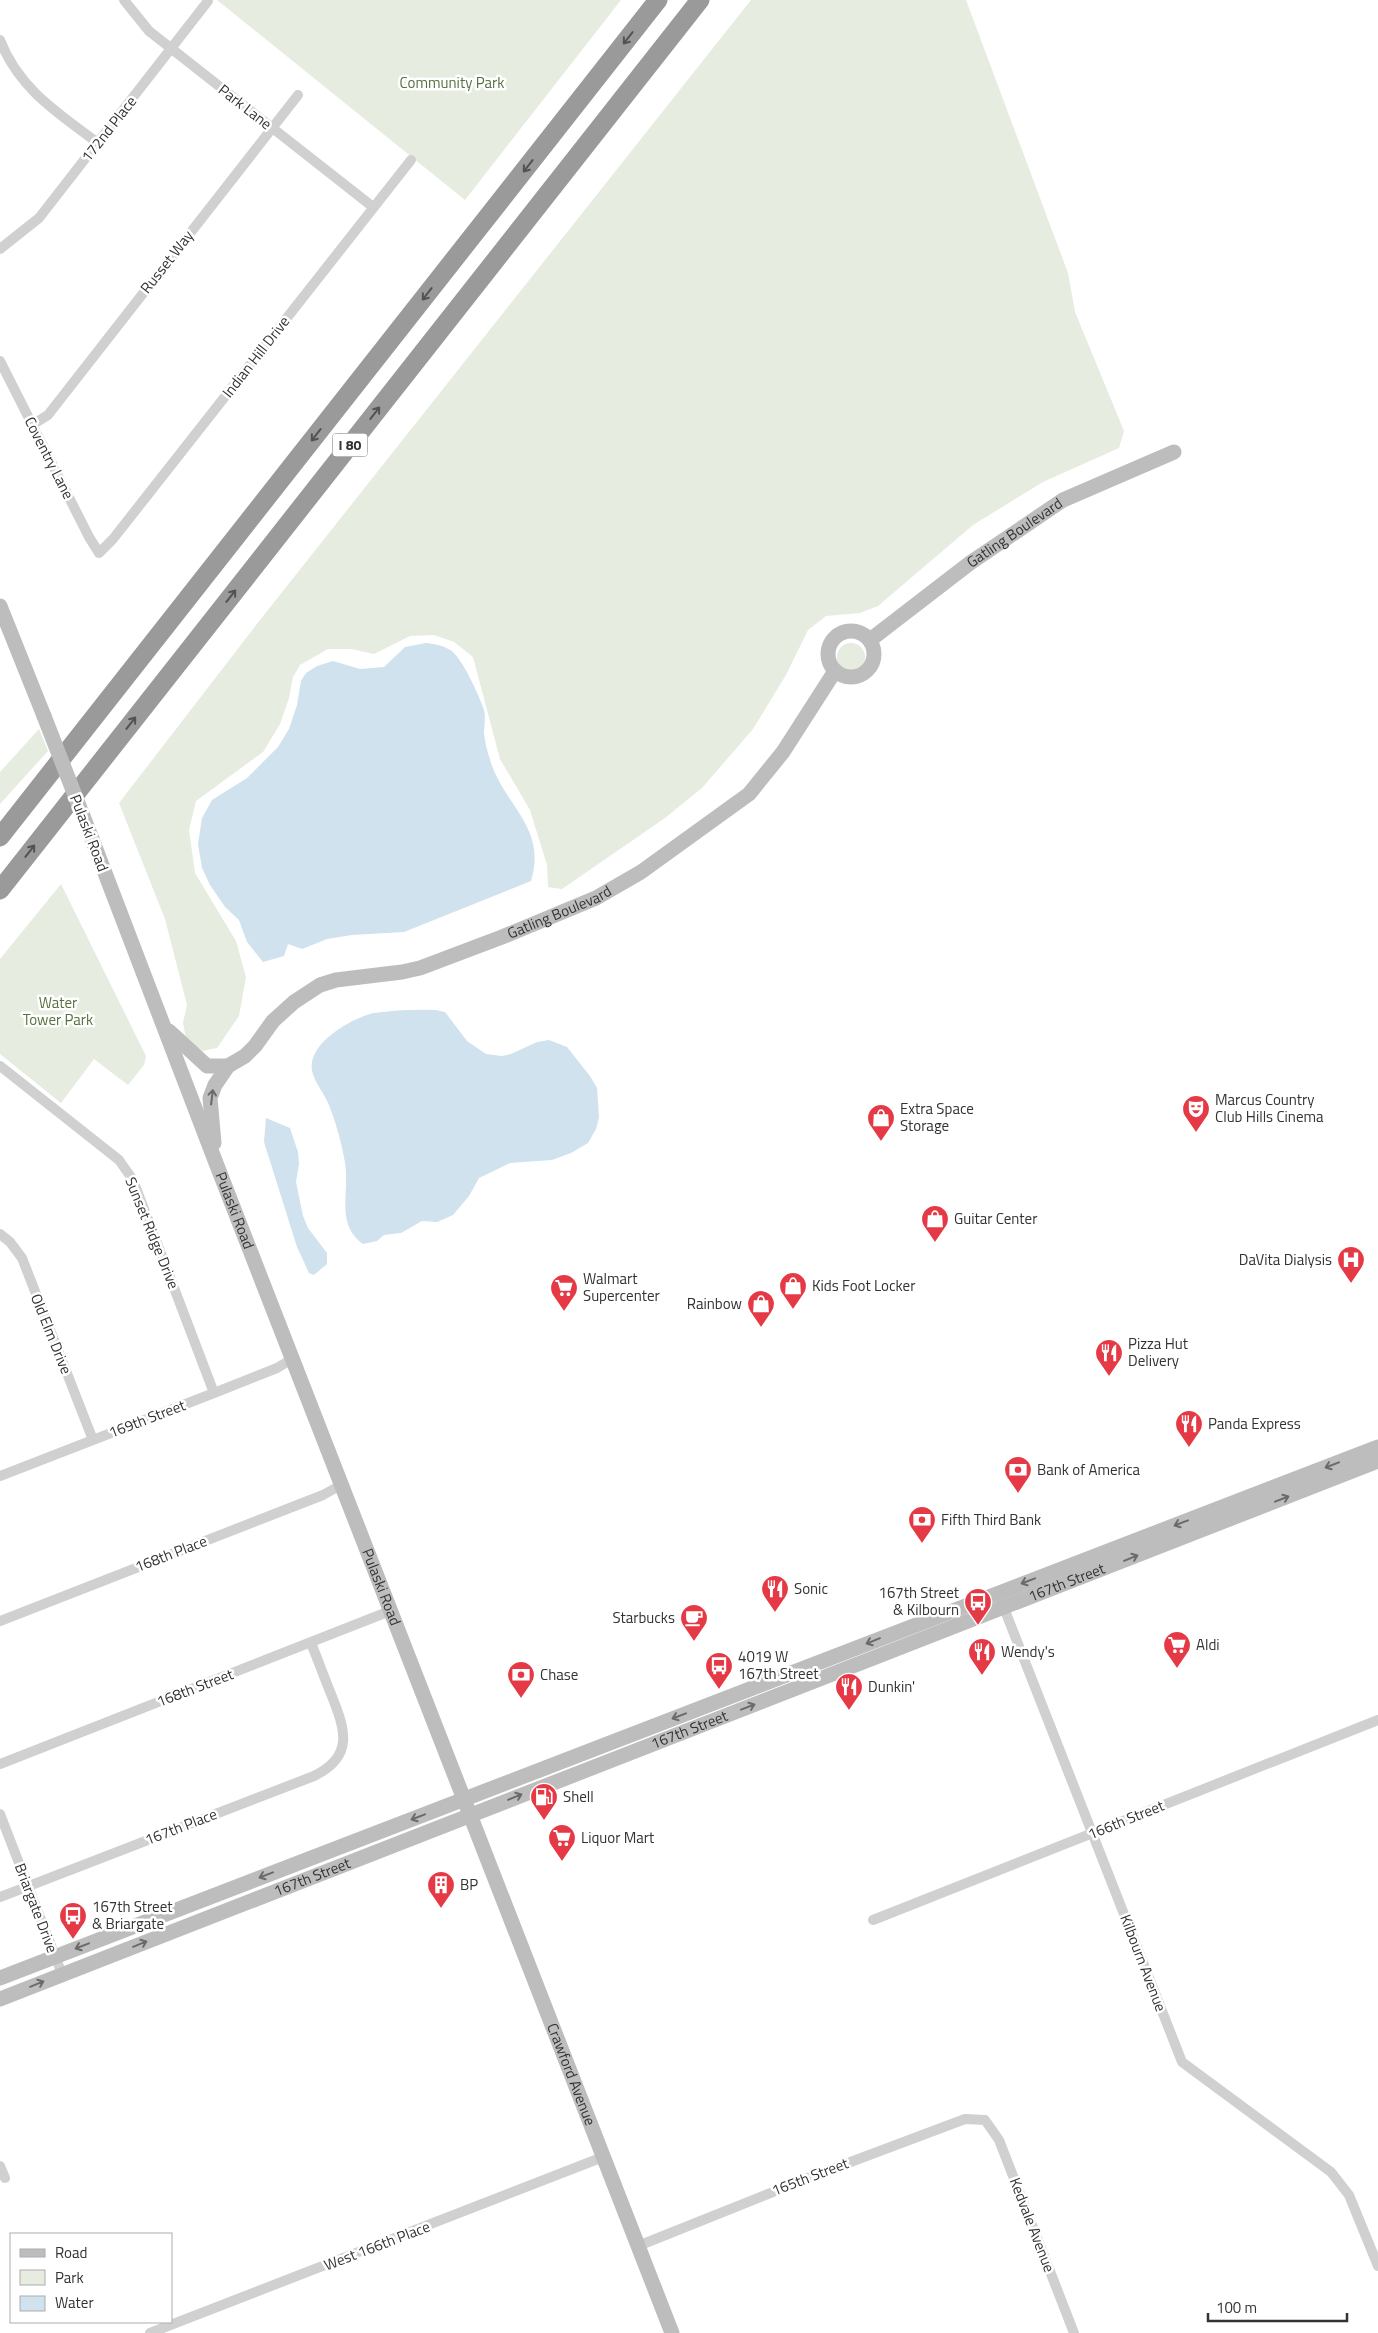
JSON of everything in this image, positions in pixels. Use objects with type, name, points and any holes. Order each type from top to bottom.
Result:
[{"type":"highway","name":"I 80","points":[[0,837],[658,0]]},
{"type":"highway","name":"I 80","points":[[0,890],[700,0]]},
{"type":"main road","name":"Gatling Boulevard","points":[[870,640],[970,563],[1063,500],[1174,452]]},
{"type":"main road","name":"Pulaski Road","points":[[0,606],[470,1815]]},
{"type":"main road","points":[[853,632],[861,634],[870,640],[874,651],[874,658],[867,671],[862,675],[848,677],[835,671],[828,656],[832,641],[838,636],[853,632]]},
{"type":"main road","name":"Gatling Boulevard","points":[[216,1163],[210,1098],[215,1085],[228,1066],[245,1056],[255,1046],[282,1012],[320,985],[353,976],[402,972],[420,968],[565,912],[596,898],[641,872],[749,794],[783,752],[835,671]]},
{"type":"main road","points":[[165,1027],[207,1066],[228,1066]]},
{"type":"main road","name":"167th Street","points":[[0,1978],[1378,1447]]},
{"type":"main road","name":"167th Street","points":[[0,1999],[1378,1461]]},
{"type":"main road","name":"Crawford Avenue","points":[[470,1815],[672,2333]]},
{"type":"street","name":"Park Lane","points":[[124,0],[139,20],[171,49],[373,207]]},
{"type":"street","name":"172nd Place","points":[[0,249],[39,218],[208,1]]},
{"type":"street","points":[[0,40],[10,62],[33,92],[98,143]]},
{"type":"street","name":"Russet Way","points":[[32,425],[48,415],[298,95]]},
{"type":"street","name":"Indian Hill Drive","points":[[99,553],[113,539],[411,160]]},
{"type":"street","name":"Coventry Lane","points":[[0,361],[88,537],[99,553]]},
{"type":"street","name":"Sunset Ridge Drive","points":[[0,1066],[120,1160],[132,1180],[214,1393]]},
{"type":"street","name":"Old Elm Drive","points":[[0,1234],[10,1242],[22,1258],[93,1440]]},
{"type":"street","name":"169th Street","points":[[0,1476],[277,1368],[292,1359]]},
{"type":"street","name":"168th Place","points":[[0,1621],[323,1496],[341,1485]]},
{"type":"street","name":"Kilbourn Avenue","points":[[998,1592],[1182,2062],[1331,2172],[1349,2195],[1378,2266]]},
{"type":"street","name":"168th Street","points":[[0,1764],[390,1612]]},
{"type":"street","name":"167th Place","points":[[0,1897],[314,1776],[329,1767],[336,1759],[343,1745],[344,1737],[341,1721],[311,1643]]},
{"type":"street","name":"166th Street","points":[[873,1920],[1378,1720]]},
{"type":"street","name":"Briargate Drive","points":[[0,1814],[62,1974]]},
{"type":"street","name":"165th Street","points":[[638,2246],[808,2178],[965,2119],[985,2120]]},
{"type":"street","name":"Kedvale Avenue","points":[[985,2120],[999,2140],[1074,2333]]},
{"type":"street","name":"West 166th Place","points":[[150,2333],[603,2157]]},
{"type":"street","points":[[0,2166],[5,2178]]},
{"type":"green space","name":"Community Park","points":[[217,0],[621,0],[465,200]]},
{"type":"green space","points":[[751,0],[966,0],[1068,273],[1075,312],[1124,431],[1119,448],[1043,482],[973,525],[878,606],[860,613],[826,616],[808,630],[786,675],[753,729],[702,788],[665,818],[562,889],[548,887],[547,865],[530,810],[500,759],[473,657],[454,642],[434,635],[410,636],[374,654],[351,649],[328,649],[300,665],[293,677],[289,698],[280,724],[263,752],[196,801],[189,830],[195,873],[236,941],[246,977],[239,1016],[217,1048],[202,1051],[186,1039],[183,1023],[187,1005],[165,919],[119,803],[260,620]]},
{"type":"green space","points":[[851,643],[861,647],[865,657],[861,667],[851,671],[841,667],[837,657],[841,647]]},
{"type":"green space","points":[[39,729],[48,751],[0,804],[0,772]]},
{"type":"green space","name":"Water Tower Park","points":[[61,884],[146,1056],[144,1065],[128,1085],[94,1059],[61,1103],[0,1054],[0,959]]},
{"type":"water","points":[[426,643],[444,647],[454,653],[467,672],[479,696],[485,713],[484,737],[491,763],[506,793],[523,819],[534,846],[531,881],[404,932],[352,935],[327,939],[302,949],[288,944],[284,956],[263,962],[247,942],[239,920],[225,907],[210,885],[202,868],[198,844],[202,818],[212,800],[247,778],[278,747],[289,729],[297,705],[301,681],[306,673],[317,666],[333,661],[360,669],[384,667],[405,647]]},
{"type":"water","points":[[397,1010],[435,1010],[445,1012],[467,1041],[486,1054],[502,1056],[511,1054],[537,1042],[549,1040],[567,1047],[597,1088],[599,1117],[596,1129],[588,1143],[571,1153],[552,1160],[510,1163],[479,1178],[469,1196],[453,1215],[437,1222],[422,1221],[401,1233],[384,1235],[377,1241],[363,1244],[354,1236],[346,1217],[346,1174],[342,1148],[329,1105],[313,1075],[312,1061],[316,1051],[333,1033],[354,1020],[374,1013]]},
{"type":"water","points":[[266,1118],[290,1128],[298,1152],[299,1164],[296,1182],[303,1216],[308,1228],[327,1253],[327,1264],[314,1275],[309,1273],[297,1247],[264,1142]]},
{"type":"place","name":"Marcus Country Club Hills Cinema","points":[[1196,1133]]},
{"type":"place","name":"Extra Space Storage","points":[[881,1142]]},
{"type":"place","name":"Guitar Center","points":[[935,1243]]},
{"type":"place","name":"DaVita Dialysis","points":[[1351,1284]]},
{"type":"place","name":"Kids Foot Locker","points":[[793,1310]]},
{"type":"place","name":"Walmart Supercenter","points":[[564,1312]]},
{"type":"place","name":"Rainbow","points":[[761,1328]]},
{"type":"place","name":"Pizza Hut Delivery","points":[[1109,1377]]},
{"type":"place","name":"Panda Express","points":[[1189,1448]]},
{"type":"place","name":"Bank of America","points":[[1018,1494]]},
{"type":"place","name":"Fifth Third Bank","points":[[922,1544]]},
{"type":"place","name":"Sonic","points":[[775,1613]]},
{"type":"place","name":"167th Street & Kilbourn","points":[[978,1626]]},
{"type":"place","name":"Starbucks","points":[[694,1642]]},
{"type":"place","name":"Aldi","points":[[1177,1669]]},
{"type":"place","name":"Wendy's","points":[[982,1676]]},
{"type":"place","name":"4019 W 167th Street","points":[[719,1690]]},
{"type":"place","name":"Chase","points":[[521,1699]]},
{"type":"place","name":"Dunkin'","points":[[849,1711]]},
{"type":"place","name":"Shell","points":[[544,1821]]},
{"type":"place","name":"Liquor Mart","points":[[562,1862]]},
{"type":"place","name":"BP","points":[[441,1909]]},
{"type":"place","name":"167th Street & Briargate","points":[[73,1940]]}]
